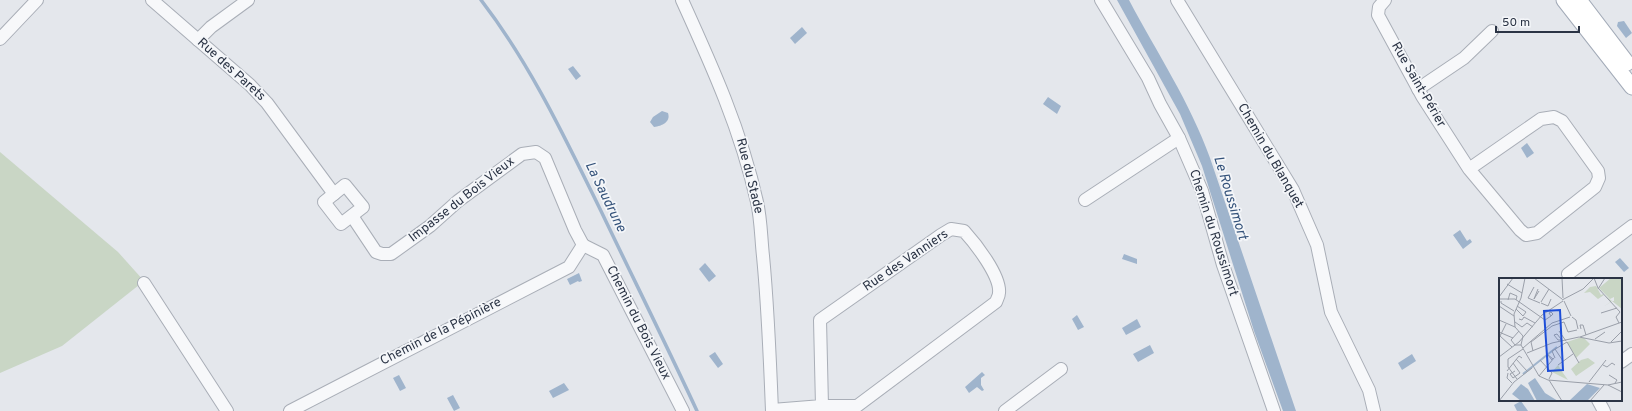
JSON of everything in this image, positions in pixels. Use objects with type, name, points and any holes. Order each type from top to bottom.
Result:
[{"type":"main road","points":[[1564,0],[1632,87]]},
{"type":"main road","points":[[1579,0],[1632,70]]},
{"type":"street","points":[[0,38],[36,0]]},
{"type":"street","name":"Rue des Parets","points":[[152,0],[250,85],[267,103],[331,190]]},
{"type":"street","points":[[198,40],[211,27],[248,0]]},
{"type":"street","name":"Rue du Stade","points":[[682,0],[709,58],[734,121],[745,154],[758,203],[768,314],[772,410]]},
{"type":"street","name":"Chemin du Roussimort","points":[[1101,0],[1148,78],[1160,104],[1179,138],[1202,191],[1222,265],[1274,411]]},
{"type":"street","name":"Chemin du Blanquet","points":[[1177,0],[1293,190],[1317,245],[1331,312],[1369,390],[1374,411]]},
{"type":"street","name":"Rue Saint-Périer","points":[[1385,0],[1379,7],[1378,15],[1418,89],[1470,169],[1520,230],[1526,235],[1537,233],[1595,187],[1599,178],[1598,171],[1562,121],[1554,117],[1541,119],[1470,169]]},
{"type":"street","points":[[1418,89],[1464,58],[1492,31]]},
{"type":"street","points":[[1086,200],[1179,138]]},
{"type":"street","name":"Impasse du Bois Vieux","points":[[352,216],[376,252],[382,254],[392,254],[430,226],[458,201],[522,154],[536,152],[546,158],[572,223],[583,245]]},
{"type":"street","points":[[346,185],[363,207],[341,224],[324,202],[331,190],[346,185]]},
{"type":"street","points":[[1568,274],[1632,226]]},
{"type":"street","name":"Rue des Vanniers","points":[[772,410],[822,406],[857,406],[996,302],[1000,293],[994,274],[975,242],[964,231],[951,230],[941,235],[820,320],[822,406]]},
{"type":"street","name":"Chemin de la Pépinière","points":[[290,411],[569,267],[583,245]]},
{"type":"street","name":"Chemin du Bois Vieux","points":[[583,245],[603,255],[683,411]]},
{"type":"street","points":[[144,283],[228,411]]},
{"type":"street","points":[[1622,361],[1632,354]]},
{"type":"street","points":[[1005,411],[1061,369]]},
{"type":"street","points":[[1599,401],[1604,411]]},
{"type":"green space","points":[[0,152],[118,252],[144,281],[62,346],[0,373]]},
{"type":"water","points":[[1117,0],[1129,0],[1183,97],[1202,137],[1296,411],[1283,411],[1254,331],[1202,166],[1180,114]]},
{"type":"water","points":[[1624,21],[1632,33],[1626,38],[1617,26],[1618,22]]},
{"type":"water","points":[[802,27],[807,33],[795,44],[790,38]]},
{"type":"water","points":[[573,66],[581,76],[576,80],[568,69]]},
{"type":"water","points":[[1048,97],[1061,106],[1057,114],[1043,104]]},
{"type":"water","points":[[662,111],[668,113],[669,116],[667,121],[663,125],[654,127],[650,122],[653,117]]},
{"type":"water","points":[[1527,143],[1534,153],[1527,158],[1521,148]]},
{"type":"water","points":[[1460,230],[1467,241],[1470,239],[1472,242],[1463,249],[1453,235]]},
{"type":"water","points":[[1124,254],[1137,259],[1137,264],[1122,259]]},
{"type":"water","points":[[1620,258],[1629,268],[1624,272],[1615,262]]},
{"type":"water","points":[[705,263],[716,276],[709,282],[699,269]]},
{"type":"water","points":[[579,273],[582,281],[578,281],[570,285],[567,279]]},
{"type":"water","points":[[1077,315],[1084,327],[1078,330],[1072,319]]},
{"type":"water","points":[[1137,319],[1141,327],[1126,335],[1122,328]]},
{"type":"water","points":[[1150,345],[1154,353],[1138,362],[1133,354]]},
{"type":"water","points":[[715,352],[723,364],[718,368],[709,356]]},
{"type":"water","points":[[1412,354],[1416,361],[1402,370],[1398,363]]},
{"type":"water","points":[[982,372],[985,375],[981,378],[981,385],[984,390],[982,391],[977,387],[969,393],[965,387]]},
{"type":"water","points":[[399,375],[406,388],[400,391],[393,378]]},
{"type":"water","points":[[564,383],[569,390],[553,398],[549,391]]},
{"type":"water","points":[[453,395],[460,408],[454,411],[447,398]]},
{"type":"water","points":[[1521,401],[1528,411],[1517,411],[1514,405]]},
{"type":"waterway","name":"La Saudrune","points":[[481,0],[516,50],[546,102],[601,211],[697,411]]},
{"type":"water label","name":"Le Roussimort","points":[[1230,198]]}]
